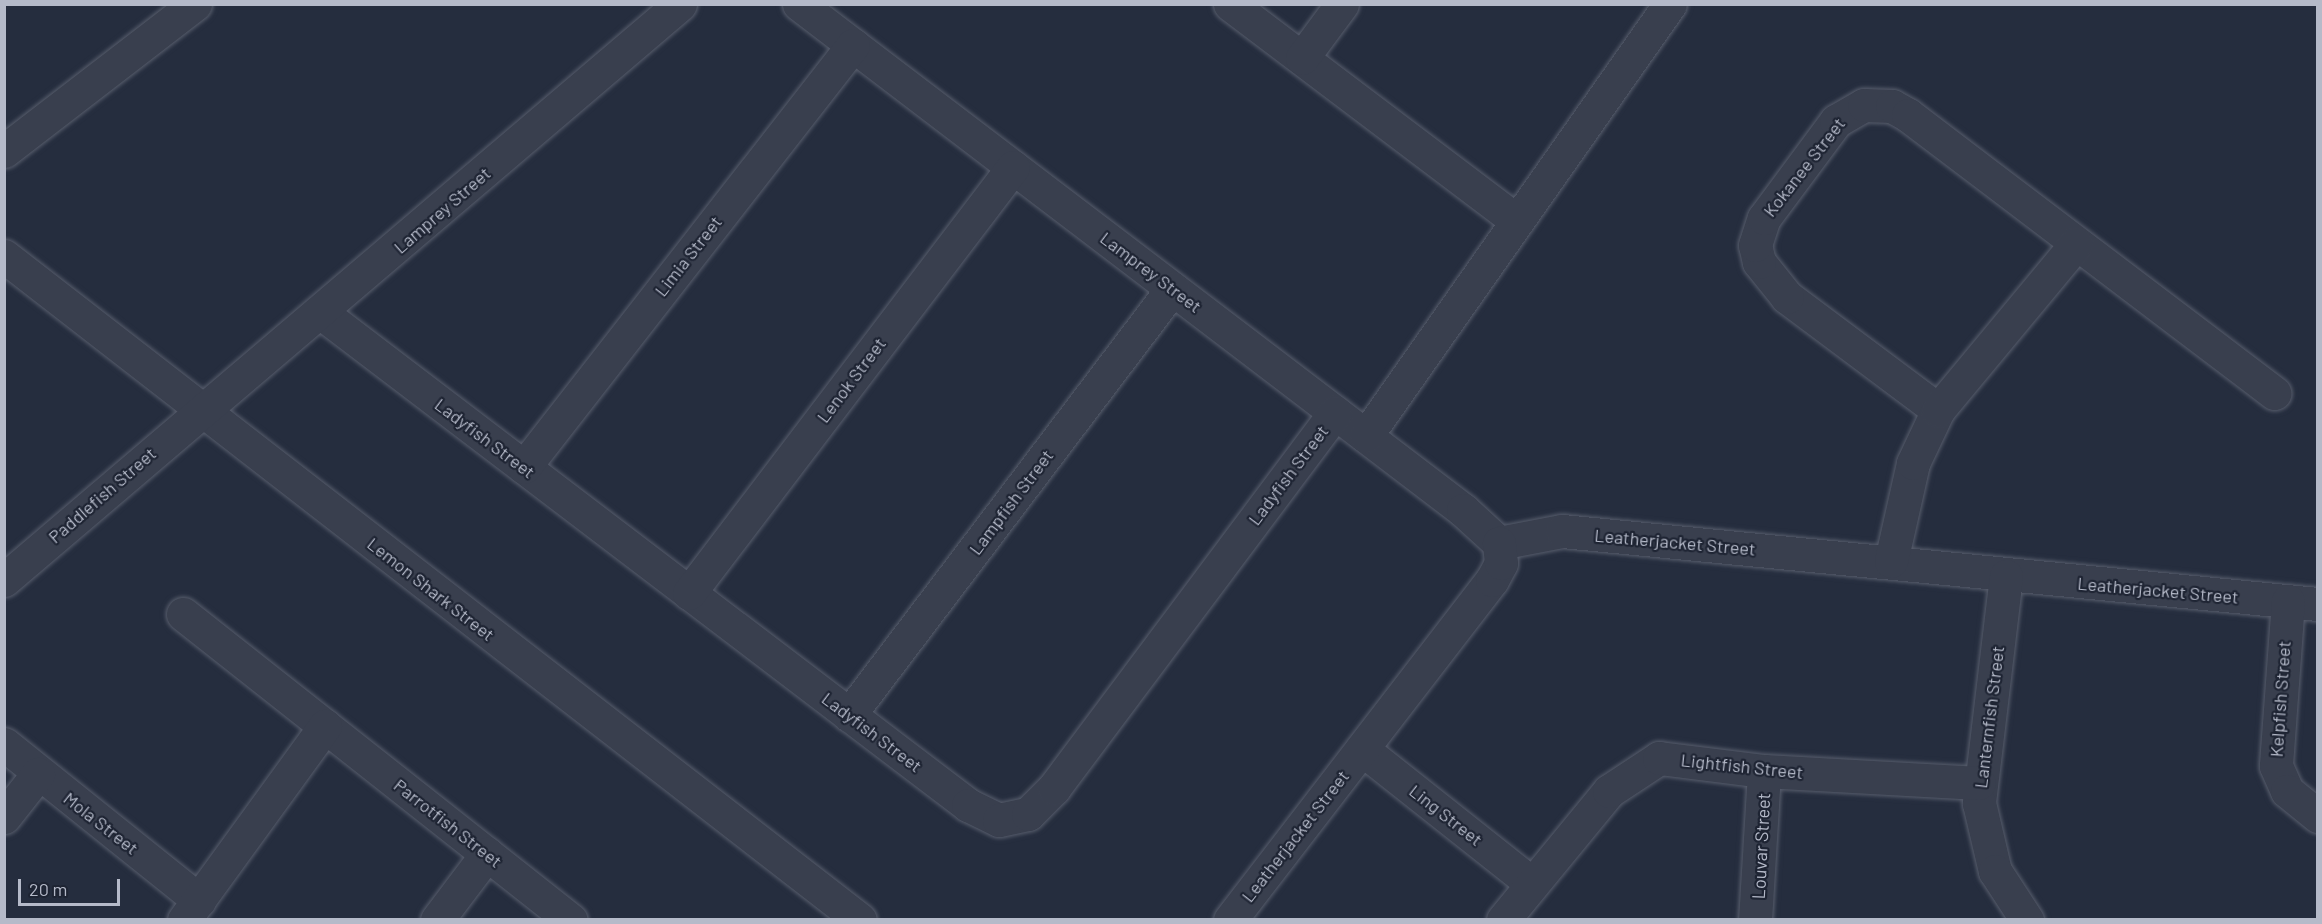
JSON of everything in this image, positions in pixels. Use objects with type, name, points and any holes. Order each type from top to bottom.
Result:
[{"type":"street","points":[[4,151],[195,4]]},
{"type":"street","name":"Lamprey Street","points":[[199,410],[323,314],[680,4]]},
{"type":"street","name":"Lamprey Street","points":[[799,4],[1335,412],[1499,543]]},
{"type":"street","points":[[1230,4],[1517,221]]},
{"type":"street","points":[[1302,58],[1342,4]]},
{"type":"street","points":[[1366,436],[1670,4]]},
{"type":"street","name":"Limia Street","points":[[524,467],[853,45]]},
{"type":"street","name":"Kokanee Street","points":[[1938,411],[1787,297],[1759,262],[1755,245],[1764,218],[1836,121],[1864,105],[1893,106],[2274,393]]},
{"type":"street","name":"Lenok Street","points":[[689,593],[1013,167]]},
{"type":"street","points":[[1891,561],[1913,463],[1938,411],[2076,244]]},
{"type":"street","name":"Lemon Shark Street","points":[[4,256],[199,410],[860,920]]},
{"type":"street","name":"Lampfish Street","points":[[849,715],[1172,289]]},
{"type":"street","name":"Ladyfish Street","points":[[323,314],[968,805],[999,820],[1028,814],[1054,788],[1335,412]]},
{"type":"street","name":"Paddlefish Street","points":[[4,580],[199,410]]},
{"type":"street","name":"Leatherjacket Street","points":[[1230,920],[1492,580],[1501,563],[1499,543],[1562,531],[1891,561],[2006,576],[2303,602]]},
{"type":"street","name":"Lanternfish Street","points":[[2006,576],[1979,783],[1987,848],[2024,919]]},
{"type":"street","name":"Kelpfish Street","points":[[2303,602],[2276,766],[2287,790],[2318,816]]},
{"type":"street","name":"Parrotfish Street","points":[[183,614],[571,920]]},
{"type":"street","points":[[192,910],[325,726]]},
{"type":"street","name":"Mola Street","points":[[4,744],[192,910]]},
{"type":"street","name":"Ling Street","points":[[1362,749],[1530,882]]},
{"type":"street","name":"Lightfish Street","points":[[1503,920],[1530,882],[1609,791],[1645,764],[1687,758],[1764,771],[1979,783]]},
{"type":"street","name":"Louvar Street","points":[[1755,920],[1764,771]]},
{"type":"street","points":[[4,817],[38,774]]},
{"type":"street","points":[[437,920],[487,854]]}]
